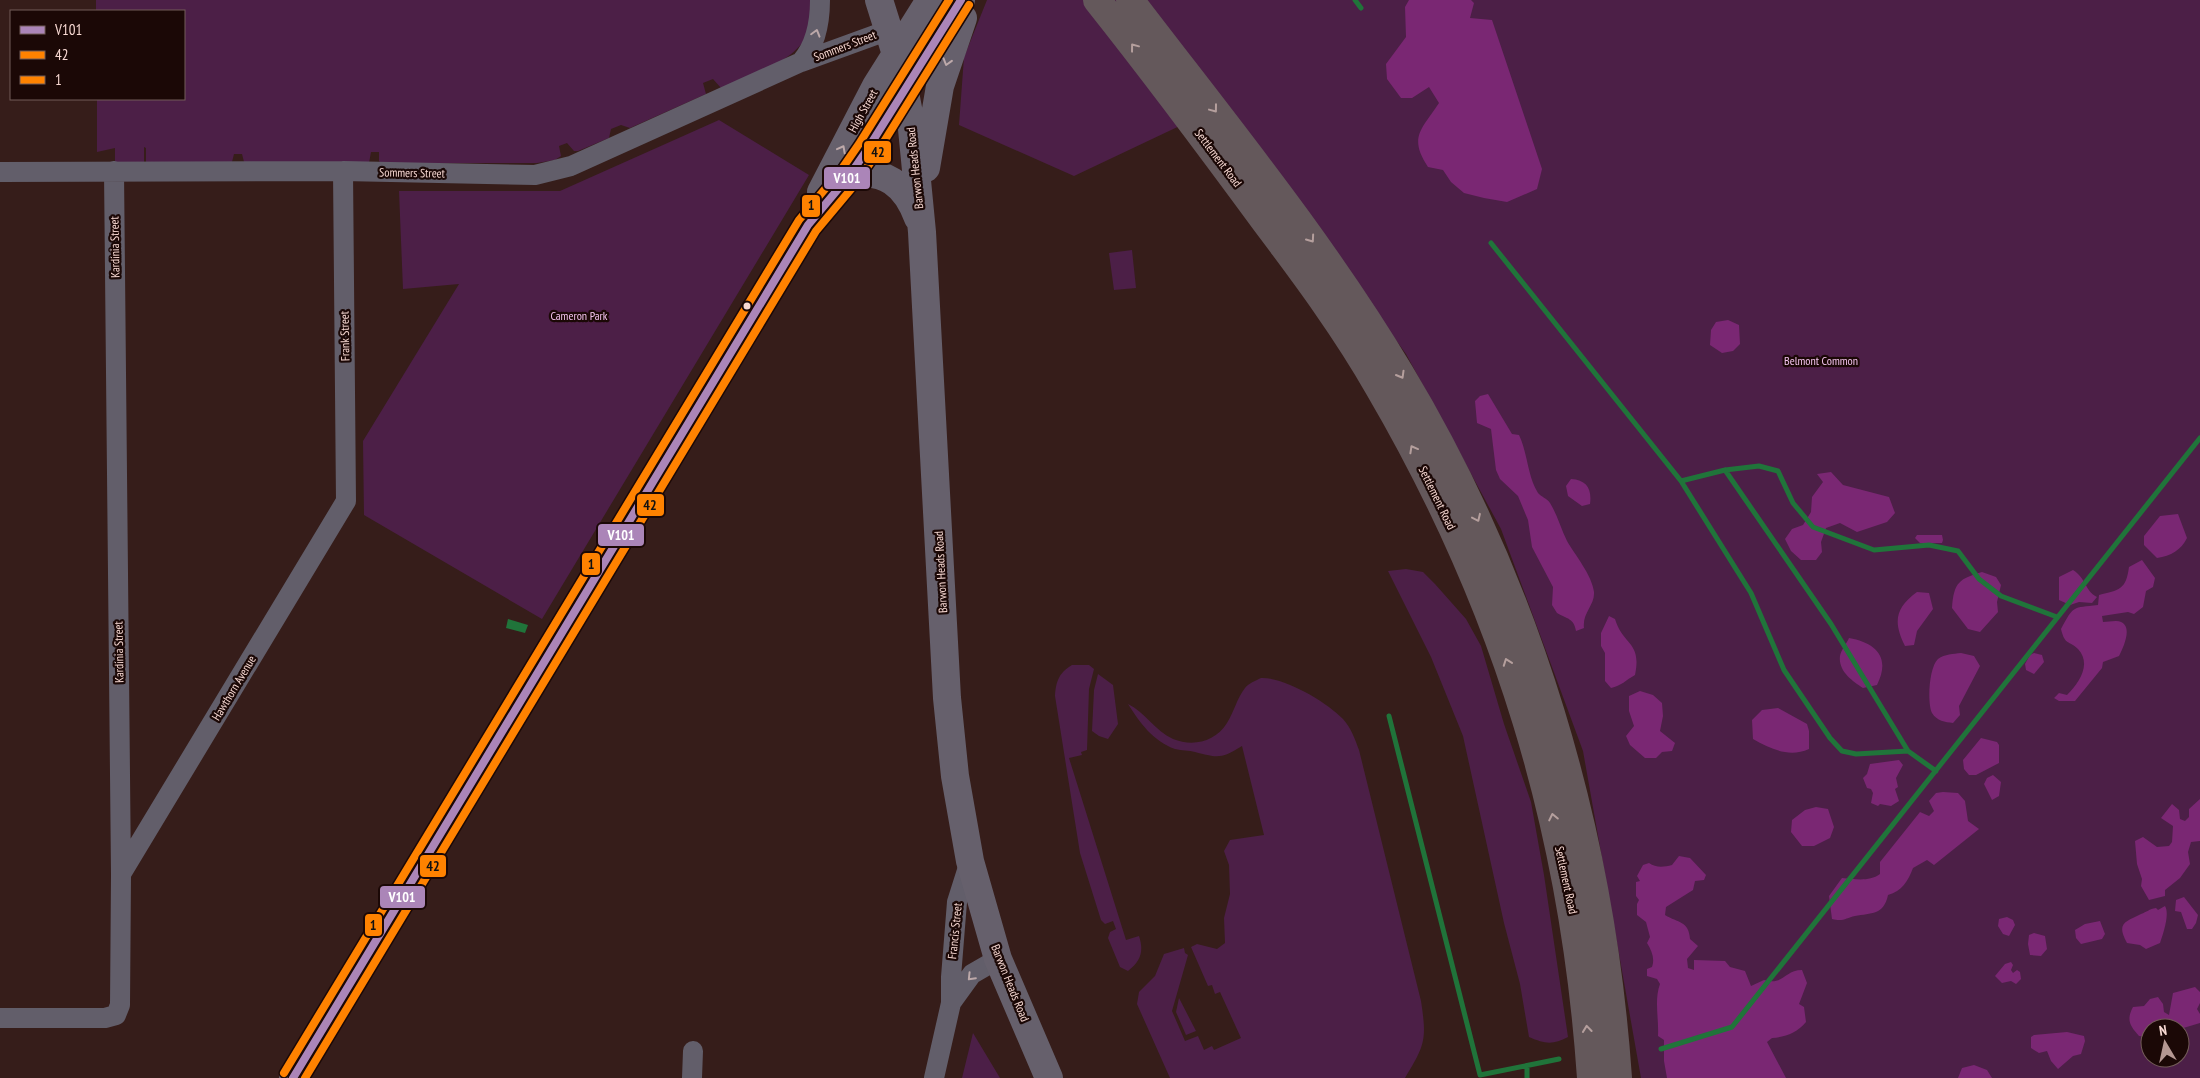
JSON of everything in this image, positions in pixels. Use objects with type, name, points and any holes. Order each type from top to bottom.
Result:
[{"type":"highway","name":"Settlement Road","points":[[1097,0],[1174,78],[1311,239],[1400,372],[1450,462],[1492,551],[1522,624],[1545,691],[1572,792],[1598,908],[1615,1032],[1618,1078]]},
{"type":"highway","name":"Settlement Road","points":[[1130,0],[1174,78],[1286,250],[1378,386],[1427,476],[1467,559],[1520,697],[1547,790],[1574,919],[1591,1078]]},
{"type":"street","name":"Sommers Street","points":[[801,62],[815,39],[820,18],[820,0]]},
{"type":"street","name":"Barwon Heads Road","points":[[879,0],[893,41],[905,88],[912,129],[922,232],[947,698],[955,776],[970,861],[998,959],[1049,1078]]},
{"type":"street","name":"High Street","points":[[808,225],[826,178],[893,41],[930,0]]},
{"type":"street","name":"High Street","points":[[293,1078],[808,225],[849,176],[961,0]]},
{"type":"street","points":[[922,232],[927,156],[938,97],[952,48],[970,0]]},
{"type":"street","name":"Sommers Street","points":[[0,172],[343,171],[535,175],[571,166],[801,62],[893,41]]},
{"type":"street","name":"Kardinia Street","points":[[0,1018],[105,1018],[116,1015],[120,1005],[121,875],[114,171]]},
{"type":"street","name":"Frank Street","points":[[343,171],[346,501]]},
{"type":"street","points":[[849,176],[873,173],[888,178],[912,205],[922,232]]},
{"type":"street","name":"Hawthorn Avenue","points":[[121,875],[346,501]]},
{"type":"street","name":"Francis Street","points":[[934,1078],[951,1003],[951,977],[957,902],[970,861]]},
{"type":"street","name":"Francis Street","points":[[951,1003],[972,974],[998,959]]},
{"type":"street","points":[[692,1078],[693,1051]]},
{"type":"green space","points":[[96,0],[813,0],[810,31],[794,52],[783,60],[759,73],[721,88],[713,79],[703,83],[706,94],[630,128],[621,125],[611,129],[609,138],[578,151],[574,151],[567,143],[559,146],[561,156],[555,160],[537,163],[381,163],[379,161],[379,152],[371,152],[369,163],[244,162],[242,154],[234,154],[232,162],[146,162],[146,148],[144,147],[144,162],[115,163],[115,148],[97,152],[97,100],[185,100],[185,10],[96,10]]},
{"type":"green space","name":"Belmont Common","points":[[987,0],[2200,0],[2200,1078],[1641,1078],[1583,751],[1501,529],[1406,354],[1226,104],[1074,176],[959,125],[964,57]]},
{"type":"green space","name":"Cameron Park","points":[[719,120],[809,175],[542,619],[364,515],[363,441],[459,284],[403,289],[399,191],[560,191]]},
{"type":"green space","points":[[1132,250],[1136,288],[1114,290],[1109,253]]},
{"type":"green space","points":[[1406,569],[1423,572],[1435,584],[1466,619],[1481,646],[1504,724],[1531,802],[1568,1037],[1558,1041],[1544,1042],[1529,1037],[1520,984],[1504,923],[1463,736],[1431,657],[1388,571]]},
{"type":"green space","points":[[1072,665],[1089,665],[1094,669],[1089,689],[1087,750],[1081,752],[1082,755],[1069,758],[1126,940],[1139,936],[1141,951],[1139,959],[1128,971],[1120,967],[1108,938],[1110,932],[1116,929],[1113,921],[1105,924],[1101,920],[1080,853],[1055,696],[1059,678]]},
{"type":"green space","points":[[1098,674],[1113,685],[1118,724],[1108,739],[1092,731],[1094,690]]},
{"type":"green space","points":[[1261,678],[1293,686],[1327,705],[1346,722],[1359,750],[1423,1014],[1423,1042],[1417,1058],[1405,1078],[1170,1078],[1137,1004],[1139,992],[1155,976],[1164,954],[1184,948],[1185,953],[1188,955],[1172,1011],[1185,1041],[1198,1036],[1204,1050],[1212,1046],[1214,1050],[1241,1038],[1220,992],[1215,994],[1212,985],[1208,986],[1191,947],[1197,944],[1217,949],[1225,943],[1224,918],[1230,894],[1229,865],[1224,851],[1230,840],[1264,835],[1242,746],[1219,756],[1175,749],[1167,746],[1154,736],[1142,724],[1128,704],[1173,739],[1188,743],[1203,741],[1210,739],[1222,729],[1245,688],[1250,683]]},
{"type":"green space","points":[[1179,998],[1196,1031],[1186,1035],[1176,1012]]},
{"type":"green space","points":[[973,1033],[1000,1078],[962,1078]]},
{"type":"shaded area","points":[[1409,0],[1471,0],[1474,3],[1470,18],[1492,20],[1542,169],[1537,189],[1507,202],[1484,198],[1464,193],[1451,182],[1443,170],[1428,167],[1422,157],[1418,140],[1423,127],[1439,103],[1429,87],[1412,98],[1401,98],[1387,79],[1386,64],[1406,37],[1405,7]]},
{"type":"shaded area","points":[[1728,320],[1739,325],[1740,344],[1733,351],[1722,353],[1710,345],[1711,330],[1716,322]]},
{"type":"shaded area","points":[[1488,394],[1512,434],[1519,435],[1534,486],[1538,493],[1550,503],[1567,541],[1583,565],[1593,586],[1594,597],[1585,618],[1584,628],[1576,631],[1572,621],[1557,613],[1552,605],[1553,587],[1532,547],[1528,520],[1518,496],[1500,479],[1496,470],[1491,429],[1477,423],[1475,401],[1480,396]]},
{"type":"shaded area","points":[[1831,472],[1843,485],[1889,497],[1895,513],[1887,522],[1857,532],[1840,523],[1826,528],[1821,542],[1822,552],[1816,560],[1801,560],[1791,551],[1785,539],[1792,529],[1803,525],[1811,512],[1812,497],[1823,482],[1817,474]]},
{"type":"shaded area","points":[[1571,479],[1585,483],[1590,494],[1590,504],[1582,506],[1568,496],[1566,486]]},
{"type":"shaded area","points":[[2178,514],[2187,538],[2175,552],[2157,558],[2144,545],[2144,536],[2160,516]]},
{"type":"shaded area","points":[[1917,535],[1942,535],[1943,540],[1942,543],[1920,543],[1915,538]]},
{"type":"shaded area","points":[[2142,560],[2155,578],[2153,587],[2146,591],[2143,607],[2134,614],[2128,612],[2102,616],[2103,622],[2116,621],[2122,622],[2125,625],[2127,635],[2119,656],[2103,662],[2102,668],[2075,701],[2059,701],[2054,698],[2059,693],[2067,695],[2076,685],[2084,667],[2082,655],[2075,646],[2066,640],[2061,629],[2069,616],[2075,609],[2098,605],[2099,595],[2120,588],[2126,580],[2129,567]]},
{"type":"shaded area","points":[[2073,570],[2097,597],[2092,603],[2079,602],[2070,605],[2059,600],[2059,577]]},
{"type":"shaded area","points":[[1982,572],[1996,577],[2001,585],[1997,602],[1998,612],[1980,632],[1968,629],[1952,608],[1954,592],[1959,583],[1968,577]]},
{"type":"shaded area","points":[[1917,592],[1929,593],[1933,609],[1917,631],[1914,645],[1905,646],[1899,630],[1898,616],[1904,604]]},
{"type":"shaded area","points":[[1609,616],[1615,619],[1618,628],[1631,644],[1636,656],[1635,675],[1611,688],[1605,681],[1605,653],[1601,646],[1601,633]]},
{"type":"shaded area","points":[[508,619],[528,625],[525,633],[506,628]]},
{"type":"shaded area","points":[[1849,638],[1867,644],[1878,653],[1882,667],[1877,685],[1863,688],[1850,679],[1843,671],[1840,656]]},
{"type":"shaded area","points":[[1961,653],[1974,656],[1980,666],[1959,706],[1960,715],[1953,723],[1944,722],[1934,716],[1930,708],[1931,677],[1938,659],[1949,654]]},
{"type":"shaded area","points":[[2034,653],[2042,655],[2044,662],[2034,674],[2026,670],[2025,664],[2030,655]]},
{"type":"shaded area","points":[[1640,691],[1653,695],[1662,703],[1663,716],[1660,731],[1675,743],[1672,751],[1662,752],[1656,758],[1645,758],[1630,745],[1626,736],[1634,726],[1629,711],[1629,696]]},
{"type":"shaded area","points":[[1778,708],[1807,724],[1809,749],[1794,753],[1780,751],[1753,739],[1752,720],[1762,710]]},
{"type":"shaded area","points":[[1981,738],[1997,742],[1999,745],[1999,763],[1976,775],[1969,775],[1964,769],[1963,760]]},
{"type":"shaded area","points":[[1899,760],[1903,765],[1896,778],[1898,787],[1895,789],[1899,801],[1891,806],[1880,804],[1878,806],[1871,803],[1873,793],[1871,789],[1867,788],[1863,778],[1867,774],[1870,764]]},
{"type":"shaded area","points":[[1993,775],[2001,782],[1999,796],[1992,800],[1984,784],[1987,778]]},
{"type":"shaded area","points":[[1936,793],[1958,793],[1965,801],[1968,821],[1979,829],[1934,865],[1927,860],[1913,868],[1904,885],[1888,895],[1886,902],[1880,910],[1842,920],[1832,919],[1829,896],[1842,878],[1867,879],[1880,874],[1880,862],[1920,812],[1929,816],[1934,811],[1929,801]]},
{"type":"shaded area","points":[[2200,799],[2200,841],[2191,842],[2188,852],[2190,864],[2180,878],[2165,890],[2165,896],[2149,900],[2141,886],[2142,879],[2137,864],[2135,841],[2143,837],[2157,847],[2169,846],[2172,842],[2173,826],[2161,818],[2172,804],[2179,810],[2180,819],[2185,821],[2189,817],[2189,809]]},
{"type":"shaded area","points":[[1816,807],[1828,809],[1834,827],[1830,838],[1814,846],[1802,846],[1791,832],[1792,820],[1805,810]]},
{"type":"shaded area","points":[[1679,856],[1690,858],[1706,875],[1704,880],[1695,881],[1693,890],[1666,907],[1665,915],[1682,923],[1688,929],[1690,939],[1698,946],[1687,959],[1688,968],[1694,970],[1694,960],[1725,961],[1730,967],[1745,971],[1751,986],[1764,980],[1776,981],[1791,972],[1802,970],[1807,983],[1799,1004],[1804,1007],[1806,1022],[1795,1032],[1782,1037],[1772,1038],[1767,1042],[1786,1078],[1667,1078],[1664,1061],[1664,1040],[1658,1036],[1657,1003],[1660,984],[1657,979],[1647,976],[1647,969],[1652,967],[1653,958],[1647,943],[1650,937],[1646,922],[1637,915],[1639,900],[1636,896],[1636,882],[1640,881],[1637,876],[1643,865],[1649,863],[1660,867],[1672,865]]},
{"type":"shaded area","points":[[2184,897],[2198,915],[2192,929],[2187,929],[2181,912],[2175,911],[2176,900]]},
{"type":"shaded area","points":[[2165,906],[2167,914],[2160,943],[2146,949],[2140,945],[2127,943],[2122,927],[2127,921],[2150,910],[2156,908],[2158,910]]},
{"type":"shaded area","points":[[2007,917],[2013,920],[2015,925],[2009,936],[2003,934],[1998,926],[1999,919]]},
{"type":"shaded area","points":[[2100,921],[2105,934],[2102,939],[2081,944],[2076,938],[2075,930],[2085,924]]},
{"type":"shaded area","points":[[2034,933],[2045,936],[2047,949],[2041,956],[2030,955],[2029,935]]},
{"type":"shaded area","points":[[2011,962],[2013,965],[2011,970],[2013,973],[2017,970],[2020,972],[2021,979],[2016,984],[2011,981],[2002,983],[1995,976],[2005,964]]},
{"type":"shaded area","points":[[2195,987],[2200,992],[2200,1003],[2197,1009],[2200,1014],[2200,1023],[2190,1026],[2190,1018],[2140,1018],[2139,1036],[2133,1029],[2129,1019],[2133,1007],[2144,1006],[2150,999],[2158,997],[2163,1004],[2164,1012],[2169,1015],[2173,993]]},
{"type":"shaded area","points":[[2067,1032],[2084,1036],[2085,1041],[2081,1054],[2073,1056],[2058,1069],[2051,1061],[2047,1051],[2039,1053],[2031,1048],[2031,1037],[2034,1035]]},
{"type":"shaded area","points":[[1974,1065],[1987,1070],[1992,1078],[1958,1078],[1962,1068]]},
{"type":"waterway","points":[[1355,0],[1361,8]]},
{"type":"waterway","points":[[1491,243],[1681,481],[1751,593],[1784,670],[1830,738],[1842,751],[1856,754],[1908,751],[1936,771]]},
{"type":"waterway","points":[[1661,1049],[1732,1027],[2200,438]]},
{"type":"waterway","points":[[1681,481],[1725,470],[1759,466],[1778,471],[1793,503],[1813,527],[1874,550],[1929,545],[1958,551],[1979,579],[2001,596],[2057,617]]},
{"type":"waterway","points":[[1725,470],[1831,624],[1908,751]]},
{"type":"waterway","points":[[1389,716],[1480,1075],[1559,1059]]},
{"type":"waterway","points":[[1527,1066],[1527,1078]]},
{"type":"transit line","name":"1","points":[[284,1073],[799,220],[841,170],[859,144],[949,0]]},
{"type":"transit line","name":"V101","points":[[293,1078],[808,225],[849,176],[867,150],[961,0]]},
{"type":"transit line","name":"42","points":[[305,1078],[816,231],[857,182],[875,156],[969,5]]}]
